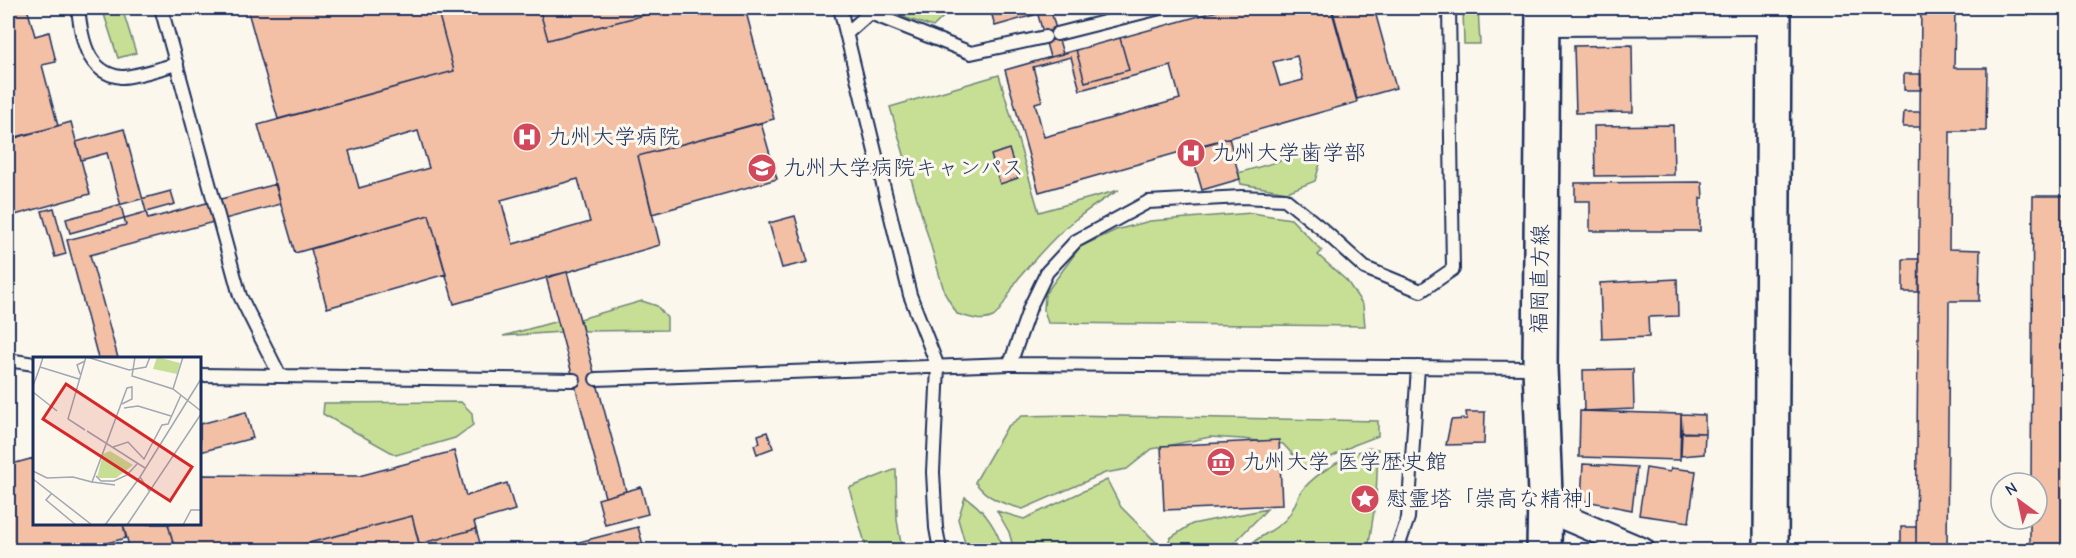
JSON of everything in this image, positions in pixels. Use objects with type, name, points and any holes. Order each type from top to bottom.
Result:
[{"type":"main road","points":[[1771,550],[1774,15]]},
{"type":"main road","name":"福岡直方線","points":[[1543,16],[1540,368],[1545,508],[1544,550]]},
{"type":"street","points":[[1543,16],[1774,15]]},
{"type":"street","points":[[1545,508],[1642,550]]},
{"type":"lane","points":[[78,8],[86,52],[99,70],[122,77],[177,64]]},
{"type":"lane","points":[[161,8],[240,296],[280,376]]},
{"type":"lane","points":[[840,8],[910,295],[938,367],[933,472],[936,528],[940,550]]},
{"type":"lane","points":[[846,34],[873,10],[971,53],[1051,36],[1160,8]]},
{"type":"lane","points":[[1010,364],[1030,307],[1047,272],[1076,241],[1148,202],[1242,197],[1286,199],[1322,228],[1365,268],[1402,284],[1421,291],[1453,269],[1449,8]]},
{"type":"lane","points":[[8,360],[33,364]]},
{"type":"lane","points":[[596,379],[1010,364],[1540,368]]},
{"type":"lane","points":[[1397,550],[1408,518],[1418,367]]},
{"type":"lane","points":[[201,375],[574,380]]},
{"type":"green space","points":[[102,8],[122,8],[136,53],[118,58]]},
{"type":"green space","points":[[899,8],[945,8],[943,17],[933,27],[903,17],[898,13]]},
{"type":"green space","points":[[1463,8],[1478,8],[1480,44],[1464,44]]},
{"type":"green space","points":[[999,75],[1039,212],[1119,190],[1089,209],[1064,229],[1018,279],[996,314],[988,319],[980,319],[957,314],[945,294],[890,107]]},
{"type":"green space","points":[[1311,152],[1320,164],[1315,181],[1287,192],[1241,184],[1238,173]]},
{"type":"green space","points":[[1252,213],[1291,219],[1322,251],[1318,255],[1347,281],[1363,305],[1365,326],[1048,323],[1044,310],[1045,294],[1080,247],[1116,230],[1150,221]]},
{"type":"green space","points":[[642,301],[657,306],[667,318],[667,330],[583,331],[580,319]]},
{"type":"green space","points":[[558,321],[561,332],[503,336]]},
{"type":"green space","points":[[461,402],[472,413],[473,425],[455,438],[396,455],[323,414],[324,403]]},
{"type":"green space","points":[[1022,416],[1378,421],[1378,436],[1354,445],[1307,470],[1283,444],[1210,437],[1152,449],[1127,469],[1105,473],[1023,509],[990,497],[975,482],[1007,427]]},
{"type":"green space","points":[[1367,448],[1378,449],[1376,498],[1368,550],[1244,550],[1285,520],[1310,481],[1342,460]]},
{"type":"green space","points":[[896,469],[897,520],[902,550],[867,550],[849,488]]},
{"type":"green space","points":[[1107,480],[1121,507],[1164,550],[1014,550],[1009,532],[997,511],[1024,519]]},
{"type":"green space","points":[[965,497],[989,520],[1003,550],[967,550],[958,519]]},
{"type":"green space","points":[[1267,509],[1227,550],[1164,550],[1170,538],[1192,524]]},
{"type":"building","points":[[8,8],[27,8],[35,36],[49,32],[56,62],[42,65],[58,126],[16,137],[8,109]]},
{"type":"building","points":[[247,8],[437,8],[454,71],[278,119]]},
{"type":"building","points":[[437,8],[539,8],[548,40],[671,8],[745,8],[774,119],[638,156],[660,245],[454,304],[429,215],[295,253],[258,125],[454,71]],"holes":[[[418,131],[429,168],[359,188],[349,151]],[[578,179],[590,222],[513,244],[501,200]]]},
{"type":"building","points":[[539,8],[671,8],[548,40]]},
{"type":"building","points":[[990,8],[1032,8],[1034,15],[995,26]]},
{"type":"building","points":[[1036,8],[1050,8],[1063,54],[1050,57]]},
{"type":"building","points":[[1228,8],[1331,8],[1357,102],[1039,192],[1005,70],[1076,50],[1085,82],[1129,70],[1120,38]],"holes":[[[1297,56],[1303,80],[1280,86],[1273,62]],[[1071,57],[1080,90],[1171,66],[1180,99],[1044,137],[1035,103],[1042,101],[1033,67]]]},
{"type":"building","points":[[1332,8],[1374,8],[1396,88],[1357,99]]},
{"type":"building","points":[[1921,8],[1955,8],[1954,68],[1987,68],[1986,131],[1950,131],[1949,249],[1980,250],[1979,301],[1949,301],[1947,550],[1916,550]]},
{"type":"building","points":[[1120,38],[1129,70],[1085,82],[1076,50]]},
{"type":"building","points":[[1632,45],[1633,112],[1576,113],[1574,46]]},
{"type":"building","points":[[1904,74],[1921,74],[1921,90],[1904,90]]},
{"type":"building","points":[[1904,112],[1920,112],[1920,127],[1903,127]]},
{"type":"building","points":[[71,122],[90,194],[8,217],[8,140]]},
{"type":"building","points":[[761,123],[777,179],[652,214],[638,156]]},
{"type":"building","points":[[1673,125],[1674,175],[1595,176],[1594,126]]},
{"type":"building","points":[[124,129],[148,219],[276,184],[281,204],[90,255],[118,357],[98,357],[67,240],[126,225],[107,153],[81,160],[76,142]]},
{"type":"building","points":[[1229,138],[1240,179],[1202,190],[1190,148]]},
{"type":"building","points":[[1009,149],[1018,178],[1000,184],[991,155]]},
{"type":"building","points":[[1702,182],[1700,231],[1590,231],[1590,201],[1575,201],[1575,183]]},
{"type":"building","points":[[171,191],[175,204],[70,233],[66,219]]},
{"type":"building","points":[[2033,196],[2068,196],[2068,550],[2030,550],[2030,531],[2049,531],[2049,471],[2031,471]]},
{"type":"building","points":[[54,208],[66,254],[55,257],[42,211]]},
{"type":"building","points":[[429,215],[446,274],[327,308],[311,249]]},
{"type":"building","points":[[795,216],[808,262],[782,268],[769,223]]},
{"type":"building","points":[[1903,259],[1919,259],[1919,292],[1903,292]]},
{"type":"building","points":[[567,272],[626,491],[605,497],[546,277]]},
{"type":"building","points":[[1677,279],[1678,316],[1648,317],[1649,337],[1602,339],[1600,283]]},
{"type":"building","points":[[1633,369],[1634,409],[1584,411],[1583,370]]},
{"type":"building","points":[[1580,411],[1681,414],[1680,460],[1579,457]]},
{"type":"building","points":[[246,412],[253,438],[201,452],[201,424]]},
{"type":"building","points":[[1466,412],[1485,412],[1484,444],[1446,445],[1451,420],[1467,419]]},
{"type":"building","points":[[1681,414],[1705,415],[1705,433],[1682,432]]},
{"type":"building","points":[[767,432],[773,448],[757,454],[754,445],[760,443],[758,435]]},
{"type":"building","points":[[1682,433],[1705,433],[1704,454],[1681,456]]},
{"type":"building","name":"九州大学 医学歴史館","points":[[1279,440],[1282,505],[1164,510],[1161,446]]},
{"type":"building","points":[[454,451],[466,496],[507,483],[515,510],[474,522],[476,529],[419,544],[412,516],[282,550],[175,550],[168,525],[201,525],[201,475],[359,476]]},
{"type":"building","points":[[33,458],[33,525],[123,525],[126,538],[80,550],[8,550],[8,465]]},
{"type":"building","points":[[1583,464],[1637,467],[1632,510],[1581,500]]},
{"type":"building","points":[[1646,468],[1670,472],[1671,468],[1696,471],[1689,522],[1639,515]]},
{"type":"building","points":[[641,487],[648,514],[605,525],[598,499]]},
{"type":"building","points":[[412,516],[421,550],[282,550]]},
{"type":"building","points":[[123,525],[168,525],[175,550],[130,550]]},
{"type":"building","points":[[638,527],[643,545],[622,550],[577,550],[575,543]]},
{"type":"building","points":[[1901,527],[1916,527],[1916,545],[1901,545]]},
{"type":"building","points":[[476,529],[482,550],[421,550],[419,544]]},
{"type":"building","points":[[1419,547],[1465,547],[1465,550],[1419,550]]},
{"type":"place","name":"九州大学病院","points":[[527,137]]},
{"type":"place","name":"九州大学歯学部","points":[[1191,153]]},
{"type":"place","name":"九州大学病院キャンパス","points":[[762,168]]},
{"type":"place","name":"九州大学 医学歴史館","points":[[1221,462]]},
{"type":"place","name":"慰霊塔「崇高な精神」","points":[[1365,499]]}]
